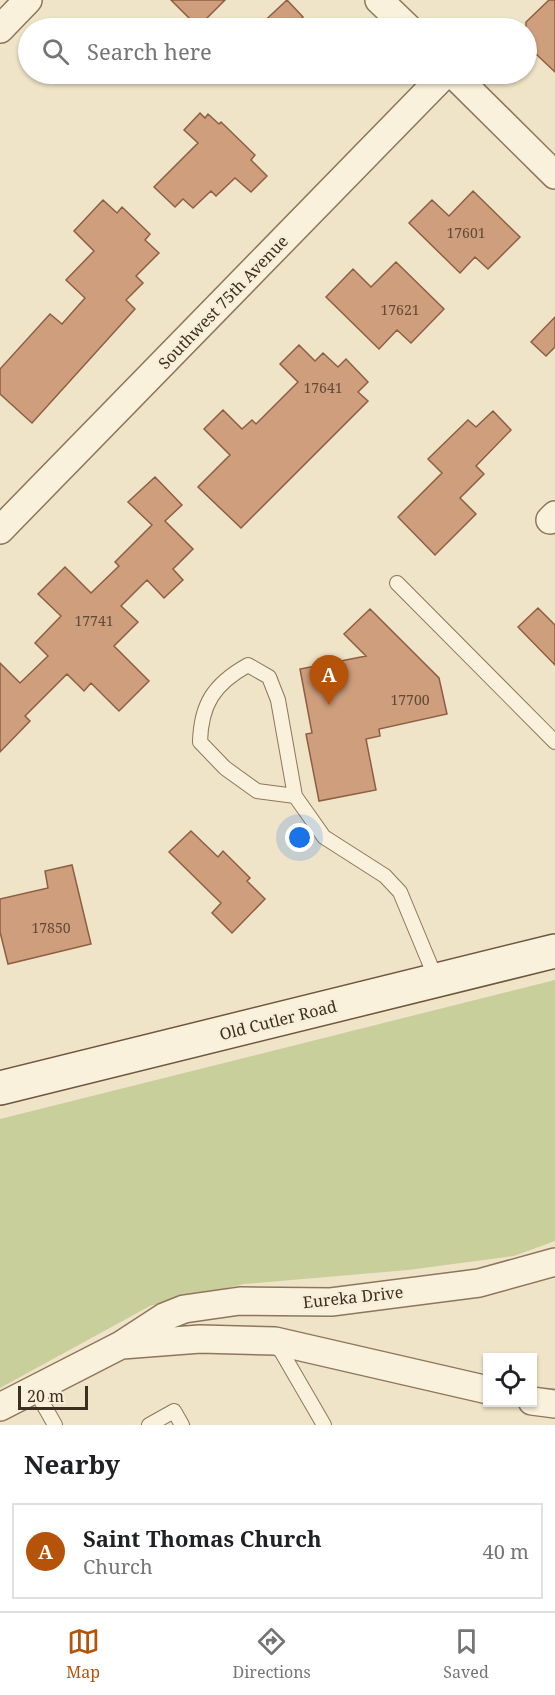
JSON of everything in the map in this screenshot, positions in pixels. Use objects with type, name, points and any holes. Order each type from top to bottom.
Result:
[{"type":"main road","name":"Old Cutler Road","points":[[0,1088],[555,951]]},
{"type":"street","points":[[0,29],[28,0]]},
{"type":"street","points":[[379,0],[398,18]]},
{"type":"street","name":"Southwest 75th Avenue","points":[[0,530],[435,84]]},
{"type":"street","points":[[463,84],[555,175]]},
{"type":"street","name":"Eureka Drive","points":[[0,1407],[121,1345],[164,1317],[184,1309],[215,1304],[269,1301],[331,1302],[479,1283],[555,1262]]},
{"type":"street","points":[[269,1301],[275,1341]]},
{"type":"street","name":"Eureka Drive","points":[[121,1345],[200,1339],[275,1341],[483,1389]]},
{"type":"street","points":[[537,1402],[555,1404]]},
{"type":"lane","points":[[397,583],[555,742]]},
{"type":"lane","points":[[295,796],[257,791],[225,768],[200,742],[201,718],[212,694],[232,674],[248,665],[269,677],[278,700],[295,796],[324,837],[385,876],[400,892],[438,981]]},
{"type":"lane","points":[[275,1341],[324,1425]]},
{"type":"lane","points":[[34,1388],[55,1425]]},
{"type":"lane","points":[[149,1425],[174,1411],[182,1425]]},
{"type":"green space","points":[[555,980],[555,1241],[514,1256],[408,1270],[244,1284],[150,1306],[0,1388],[0,1119]]},
{"type":"building","points":[[171,0],[225,0],[207,18],[189,18]]},
{"type":"building","points":[[287,0],[303,17],[302,18],[268,18]]},
{"type":"building","points":[[549,0],[555,0],[555,72],[537,55],[537,18],[530,18]]},
{"type":"building","points":[[200,113],[205,118],[208,114],[219,124],[221,122],[255,155],[251,160],[267,176],[251,192],[235,178],[216,196],[211,191],[193,208],[183,199],[175,207],[154,187],[198,143],[184,130]]},
{"type":"building","points":[[473,191],[520,237],[488,269],[475,257],[460,273],[409,223],[432,200],[449,216]]},
{"type":"building","points":[[103,200],[117,213],[122,207],[150,234],[145,240],[159,253],[136,276],[143,283],[126,300],[135,309],[32,423],[0,394],[0,369],[50,314],[62,324],[85,298],[66,280],[94,251],[74,231]]},
{"type":"building","points":[[396,262],[444,309],[411,343],[397,330],[379,349],[326,297],[353,269],[371,287]]},
{"type":"building","points":[[555,317],[555,347],[546,356],[531,342]]},
{"type":"building","points":[[299,345],[315,361],[323,353],[338,367],[346,359],[368,382],[358,392],[368,401],[241,528],[198,487],[230,455],[204,429],[223,410],[242,429],[252,420],[256,424],[298,382],[280,364]]},
{"type":"building","points":[[493,411],[511,430],[476,466],[484,474],[460,498],[476,514],[435,555],[398,517],[442,473],[428,459],[468,420],[476,427]]},
{"type":"building","points":[[155,477],[182,505],[165,521],[193,549],[173,569],[183,580],[164,598],[147,580],[121,606],[138,622],[114,646],[149,681],[119,711],[91,683],[84,691],[67,674],[25,716],[30,721],[0,752],[0,663],[20,683],[48,656],[35,643],[61,616],[38,594],[65,567],[91,593],[119,566],[115,562],[152,525],[128,502]]},
{"type":"building","points":[[538,608],[555,625],[555,665],[518,627]]},
{"type":"building","points":[[370,609],[439,678],[447,714],[379,729],[380,736],[366,739],[376,790],[319,801],[306,734],[312,733],[300,669],[366,656],[344,634]]},
{"type":"building","points":[[191,831],[218,857],[223,851],[250,878],[247,881],[265,899],[232,933],[212,913],[221,903],[169,852]]},
{"type":"building","points":[[72,865],[91,944],[8,964],[0,932],[0,899],[48,888],[45,871]]},
{"type":"place","name":"Saint Thomas Church","points":[[329,705]]}]
